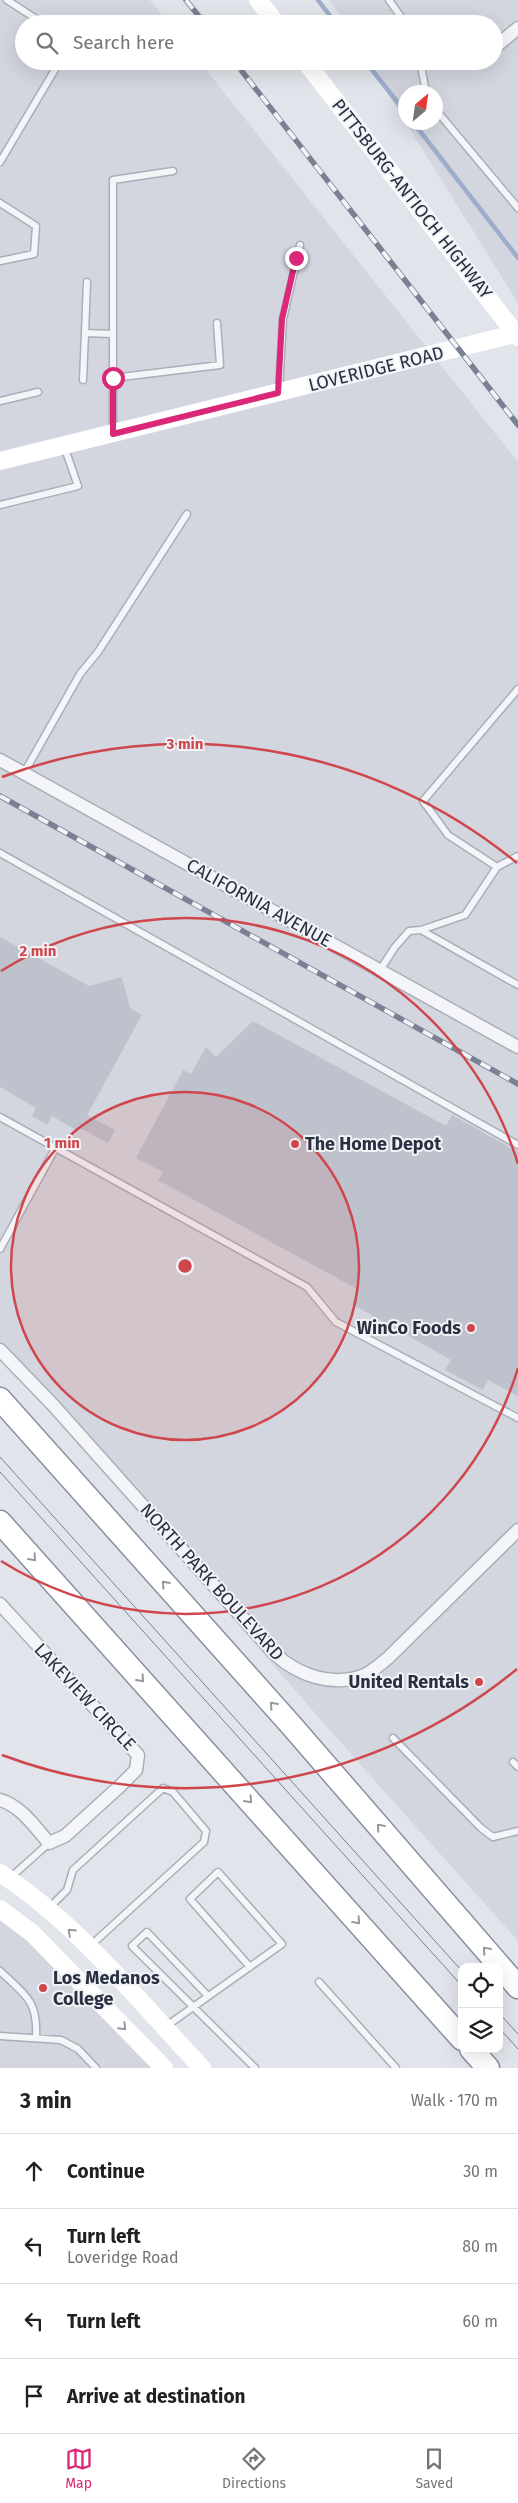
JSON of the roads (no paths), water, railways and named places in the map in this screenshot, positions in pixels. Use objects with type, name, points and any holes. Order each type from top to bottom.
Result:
[{"type":"highway","points":[[0,1399],[291,1725],[518,1987]]},
{"type":"highway","points":[[0,1522],[458,2035]]},
{"type":"highway","points":[[475,2053],[488,2068]]},
{"type":"main road","points":[[258,0],[269,15]]},
{"type":"main road","name":"PITTSBURG-ANTIOCH HIGHWAY","points":[[313,70],[517,335]]},
{"type":"main road","name":"LOVERIDGE ROAD","points":[[0,461],[517,335]]},
{"type":"main road","points":[[5,1876],[48,1910],[88,1947],[202,2068]]},
{"type":"main road","points":[[0,1909],[32,1933],[164,2068]]},
{"type":"street","points":[[503,40],[518,28]]},
{"type":"street","name":"CALIFORNIA AVENUE","points":[[0,760],[518,1047]]},
{"type":"street","name":"NORTH PARK BOULEVARD","points":[[0,1350],[53,1405],[275,1654],[288,1666],[312,1676],[347,1680],[364,1676],[388,1658],[518,1530]]},
{"type":"street","name":"LAKEVIEW CIRCLE","points":[[0,1604],[138,1755],[136,1770],[120,1786],[66,1836],[49,1843]]},
{"type":"street","points":[[0,1800],[9,1802],[18,1809],[49,1843]]},
{"type":"lane","points":[[7,0],[30,15]]},
{"type":"lane","points":[[389,0],[400,15]]},
{"type":"lane","points":[[0,162],[55,70]]},
{"type":"lane","points":[[422,70],[425,85]]},
{"type":"lane","points":[[443,118],[518,208]]},
{"type":"lane","points":[[113,434],[113,180],[174,171]]},
{"type":"lane","points":[[0,203],[36,226],[34,254],[0,262]]},
{"type":"lane","points":[[278,393],[282,319],[300,245]]},
{"type":"lane","points":[[83,380],[87,282]]},
{"type":"lane","points":[[113,378],[220,365],[216,323]]},
{"type":"lane","points":[[85,333],[113,334]]},
{"type":"lane","points":[[0,401],[38,392]]},
{"type":"lane","points":[[0,505],[78,486],[64,446]]},
{"type":"lane","points":[[24,773],[80,674],[98,652],[187,514]]},
{"type":"lane","points":[[496,867],[448,835],[423,801],[518,689]]},
{"type":"lane","points":[[0,853],[518,1145]]},
{"type":"lane","points":[[380,970],[395,947],[409,932],[421,930],[465,915],[496,867],[518,856]]},
{"type":"lane","points":[[421,930],[518,985]]},
{"type":"lane","points":[[0,1117],[307,1287],[336,1322],[518,1418]]},
{"type":"lane","points":[[0,1249],[56,1147]]},
{"type":"lane","points":[[393,1738],[481,1828],[493,1836],[518,1831]]},
{"type":"lane","points":[[513,1762],[518,1767]]},
{"type":"lane","points":[[48,1910],[68,1890],[73,1870],[163,1788],[173,1792],[206,1831],[204,1842],[88,1947]]},
{"type":"lane","points":[[5,1876],[49,1843]]},
{"type":"lane","points":[[164,2027],[250,1967],[282,1944],[218,1872],[190,1899],[250,1967]]},
{"type":"lane","points":[[208,1996],[147,1932],[132,1946],[255,2068]]},
{"type":"lane","points":[[0,1971],[26,1996],[34,2007],[36,2038]]},
{"type":"lane","points":[[318,1982],[396,2068]]},
{"type":"lane","points":[[0,2036],[69,2042],[96,2068]]},
{"type":"waterway","points":[[318,0],[329,15]]},
{"type":"waterway","points":[[372,70],[398,103]]},
{"type":"waterway","points":[[419,130],[518,258]]},
{"type":"tram line","points":[[0,1457],[458,1967]]},
{"type":"tram line","points":[[0,1472],[458,1982]]},
{"type":"tram line","points":[[503,2017],[518,2034]]},
{"type":"tram line","points":[[503,2032],[518,2049]]},
{"type":"railway","points":[[186,0],[198,15]]},
{"type":"railway","points":[[241,70],[518,425]]},
{"type":"railway","points":[[0,796],[518,1084]]},
{"type":"place","name":"The Home Depot","points":[[295,1144]]},
{"type":"place","name":"WinCo Foods","points":[[471,1328]]},
{"type":"place","name":"United Rentals","points":[[479,1682]]},
{"type":"place","name":"Los Medanos College","points":[[43,1988]]}]
